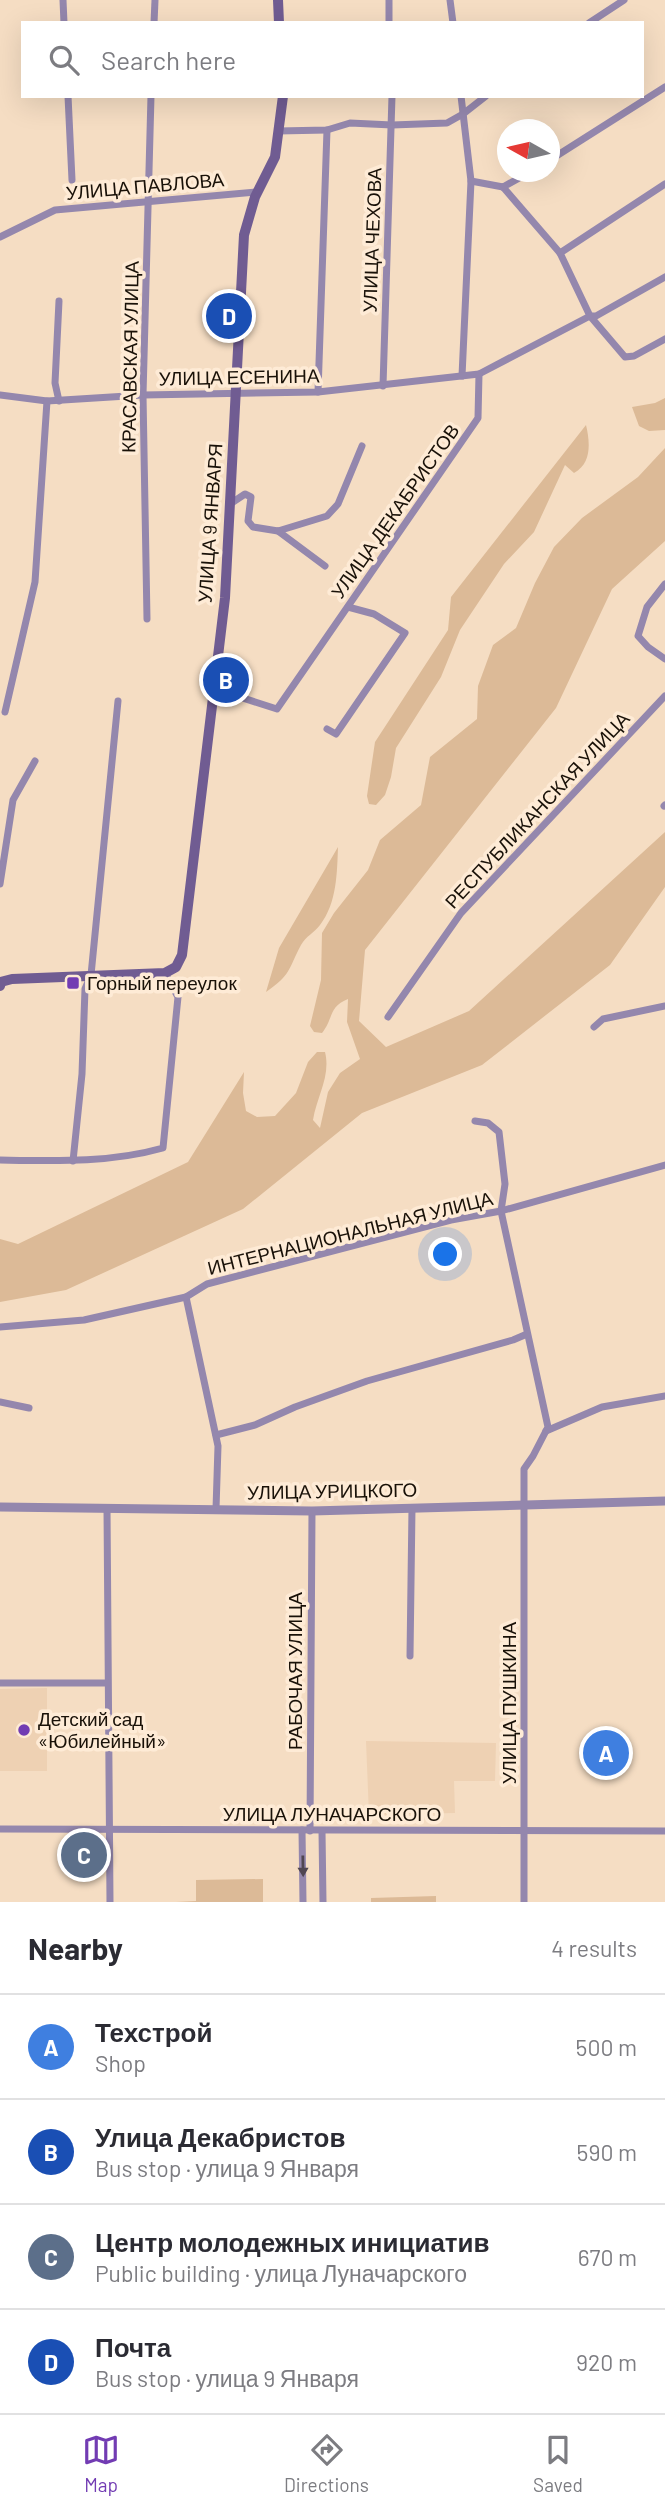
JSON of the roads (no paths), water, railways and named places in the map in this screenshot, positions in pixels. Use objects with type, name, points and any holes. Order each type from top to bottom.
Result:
[{"type":"main road","points":[[278,0],[279,21]]},
{"type":"main road","name":"УЛИЦА 9 ЯНВАРЯ","points":[[165,973],[176,967],[183,956],[225,597],[244,235],[257,192],[275,157],[283,98]]},
{"type":"main road","points":[[0,983],[12,979],[165,973]]},
{"type":"street","points":[[63,0],[64,21]]},
{"type":"street","points":[[154,21],[155,0]]},
{"type":"street","points":[[389,0],[389,21]]},
{"type":"street","points":[[450,0],[453,21]]},
{"type":"street","points":[[592,21],[624,0]]},
{"type":"street","points":[[560,154],[665,87]]},
{"type":"street","points":[[68,98],[72,180]]},
{"type":"street","name":"КРАСАВСКАЯ УЛИЦА","points":[[147,619],[143,395],[151,98]]},
{"type":"street","name":"УЛИЦА ЧЕХОВА","points":[[383,386],[392,98]]},
{"type":"street","points":[[461,98],[471,181],[462,376]]},
{"type":"street","points":[[278,131],[327,130],[350,122],[392,125],[447,123],[483,98]]},
{"type":"street","points":[[318,392],[327,130]]},
{"type":"street","points":[[471,181],[503,187],[560,253],[590,316],[627,358],[665,339]]},
{"type":"street","points":[[503,187],[512,182]]},
{"type":"street","points":[[560,253],[665,184]]},
{"type":"street","name":"УЛИЦА ПАВЛОВА","points":[[0,237],[55,210],[257,192]]},
{"type":"street","points":[[479,374],[590,316],[596,316],[665,277]]},
{"type":"street","points":[[59,301],[55,383],[59,401]]},
{"type":"street","name":"УЛИЦА ЕСЕНИНА","points":[[0,395],[59,401],[143,395],[318,392],[479,374]]},
{"type":"street","name":"УЛИЦА ДЕКАБРИСТОВ","points":[[215,689],[277,709],[478,418],[479,374]]},
{"type":"street","points":[[5,712],[35,582],[47,401]]},
{"type":"street","points":[[230,503],[245,494],[251,497],[248,521],[253,527],[278,531],[327,516],[338,503],[362,446]]},
{"type":"street","points":[[278,531],[324,566]]},
{"type":"street","points":[[665,584],[648,607],[638,636],[665,659]]},
{"type":"street","points":[[327,729],[336,734],[405,633],[374,614],[348,607]]},
{"type":"street","name":"РЕСПУБЛИКАНСКАЯ УЛИЦА","points":[[388,1017],[461,913],[665,696]]},
{"type":"street","points":[[73,1161],[82,1074],[85,989],[91,975],[118,701]]},
{"type":"street","points":[[0,884],[13,800],[35,761]]},
{"type":"street","points":[[0,1160],[73,1161],[137,1155],[163,1148],[178,997],[165,973]]},
{"type":"street","points":[[594,1027],[603,1019],[665,1006]]},
{"type":"street","points":[[475,1121],[488,1123],[499,1132],[505,1184],[500,1211],[548,1427],[545,1432]]},
{"type":"street","name":"ИНТЕРНАЦИОНАЛЬНАЯ УЛИЦА","points":[[0,1327],[85,1320],[186,1297],[207,1284],[451,1220],[500,1211],[665,1165]]},
{"type":"street","points":[[186,1297],[218,1446],[216,1509]]},
{"type":"street","points":[[216,1435],[255,1425],[295,1407],[367,1381],[527,1334]]},
{"type":"street","points":[[545,1432],[602,1407],[665,1396]]},
{"type":"street","points":[[0,1402],[29,1408]]},
{"type":"street","name":"УЛИЦА ПУШКИНА","points":[[524,1902],[524,1469],[545,1432]]},
{"type":"street","name":"УЛИЦА УРИЦКОГО","points":[[0,1507],[312,1511],[665,1501]]},
{"type":"street","points":[[107,1508],[110,1902]]},
{"type":"street","points":[[410,1656],[412,1508]]},
{"type":"street","name":"РАБОЧАЯ УЛИЦА","points":[[303,1902],[312,1511]]},
{"type":"street","points":[[0,1683],[107,1683]]},
{"type":"street","name":"УЛИЦА ЛУНАЧАРСКОГО","points":[[0,1829],[665,1831]]},
{"type":"street","points":[[322,1831],[323,1902]]},
{"type":"place","name":"Почта","points":[[229,316]]},
{"type":"place","name":"Улица Декабристов","points":[[226,680]]},
{"type":"place","name":"Горный переулок","points":[[73,983]]},
{"type":"place","name":"Детский сад «Юбилейный»","points":[[24,1730]]},
{"type":"place","name":"Техстрой","points":[[606,1753]]},
{"type":"place","name":"Центр молодежных инициатив","points":[[84,1855]]}]
